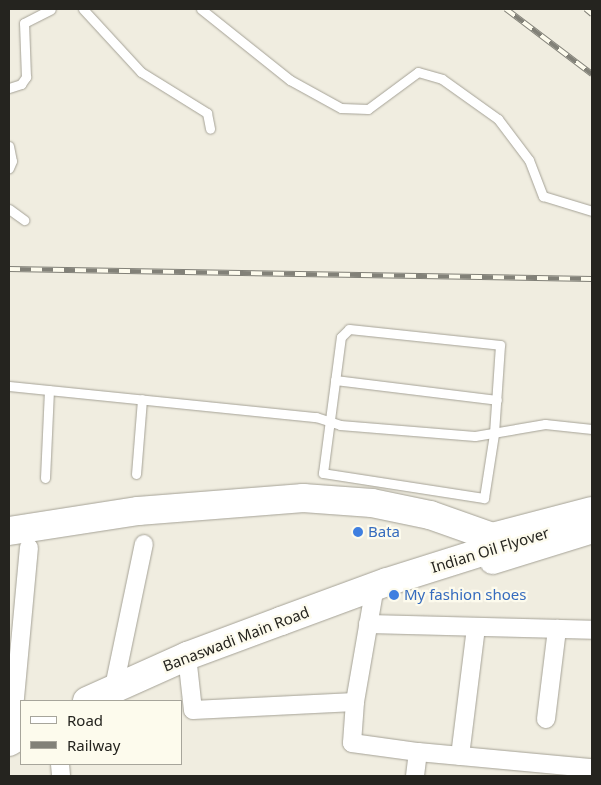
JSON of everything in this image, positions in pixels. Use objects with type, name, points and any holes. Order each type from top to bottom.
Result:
[{"type":"main road","name":"Indian Oil Flyover","points":[[19,540],[138,511],[302,498],[372,503],[430,515],[492,537],[592,511]]},
{"type":"main road","name":"Indian Oil Flyover","points":[[381,584],[592,518]]},
{"type":"main road","name":"Banaswadi Main Road","points":[[89,700],[186,656],[381,584]]},
{"type":"street","points":[[592,530],[425,580],[381,584],[368,624],[355,702],[352,743],[418,752],[592,768]]},
{"type":"street","points":[[14,739],[11,700],[19,540]]},
{"type":"street","points":[[114,687],[144,544]]},
{"type":"street","points":[[368,624],[592,630]]},
{"type":"street","points":[[460,756],[476,627]]},
{"type":"street","points":[[546,718],[557,628]]},
{"type":"street","points":[[186,656],[193,710],[355,702]]},
{"type":"street","points":[[415,776],[418,752]]},
{"type":"lane","points":[[9,88],[21,84],[26,77],[24,22],[51,9]]},
{"type":"lane","points":[[84,9],[141,72],[207,113],[210,129]]},
{"type":"lane","points":[[201,9],[290,80],[341,108],[368,109],[418,72],[442,79],[498,119],[530,160],[543,196],[592,211]]},
{"type":"lane","points":[[9,146],[12,160],[9,168]]},
{"type":"lane","points":[[9,209],[24,220]]},
{"type":"lane","points":[[349,329],[500,345],[494,434],[484,498],[323,472],[335,380],[341,337],[349,329]]},
{"type":"lane","points":[[335,380],[497,400]]},
{"type":"lane","points":[[9,386],[316,417],[330,422],[475,436],[545,424],[592,429]]},
{"type":"lane","points":[[45,478],[49,390]]},
{"type":"lane","points":[[136,474],[142,399]]},
{"type":"railway","points":[[506,9],[592,74]]},
{"type":"railway","points":[[586,9],[592,14]]},
{"type":"railway","points":[[9,269],[592,279]]},
{"type":"place","name":"Bata","points":[[358,532]]},
{"type":"place","name":"My fashion shoes","points":[[394,595]]}]
